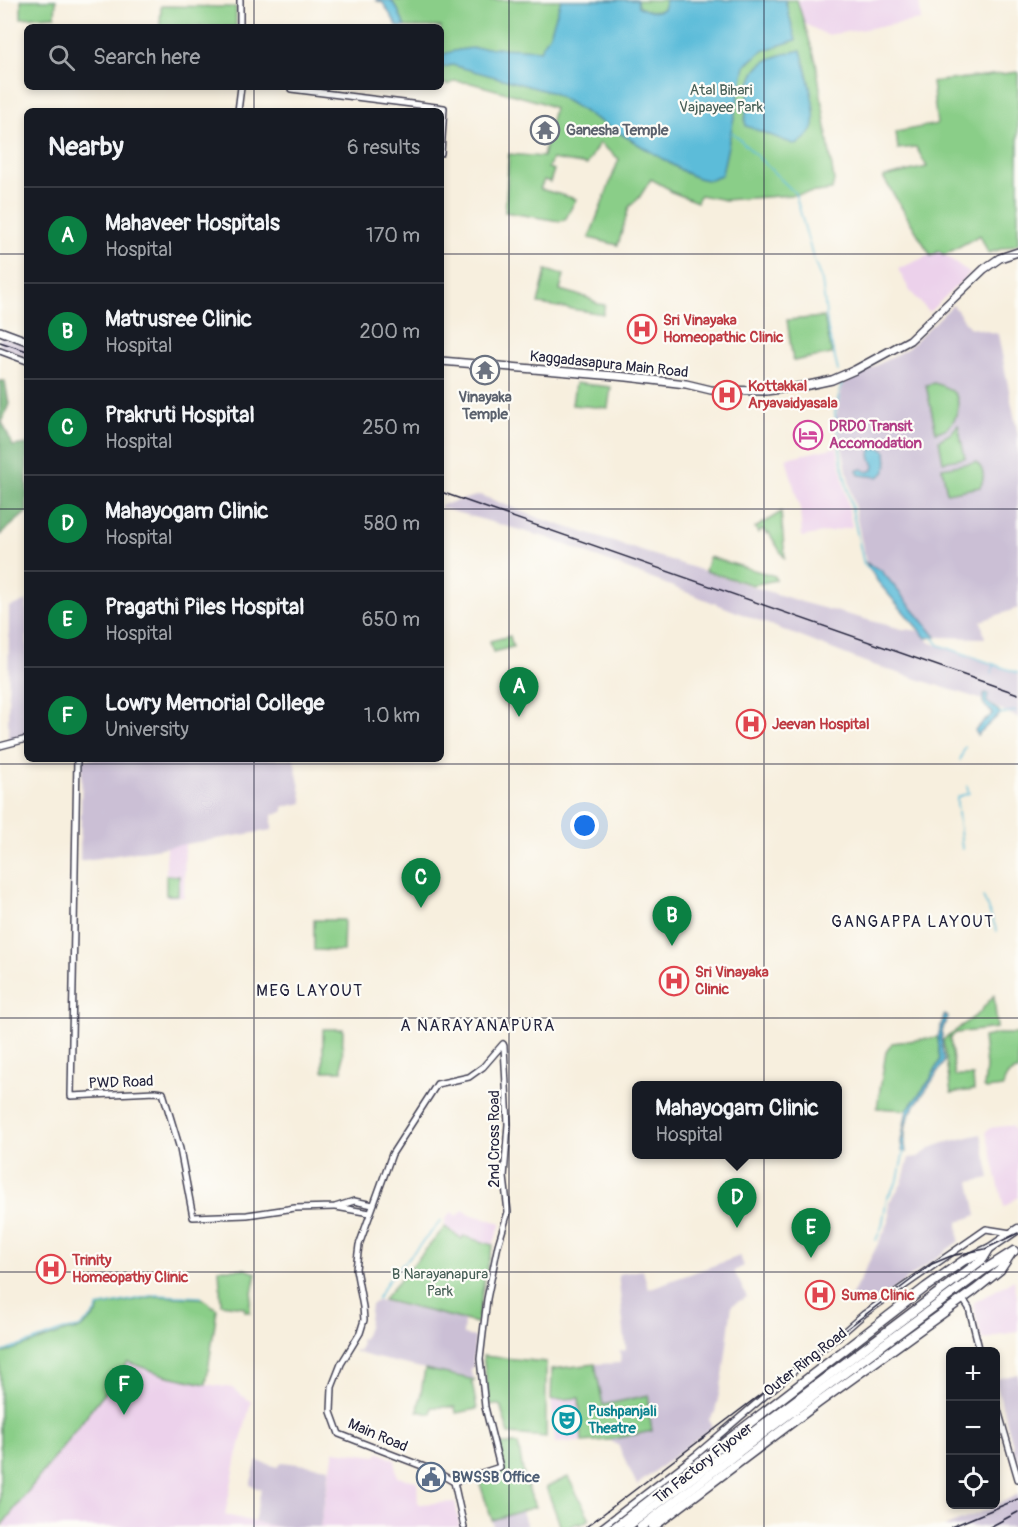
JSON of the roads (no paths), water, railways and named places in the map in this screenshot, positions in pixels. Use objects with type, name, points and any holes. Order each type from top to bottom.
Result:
[{"type":"highway","name":"Outer Ring Road","points":[[615,1527],[926,1287],[963,1261],[990,1248],[1015,1231]]},
{"type":"highway","name":"Tin Factory Flyover","points":[[627,1527],[983,1259],[990,1248]]},
{"type":"highway","name":"Tin Factory Flyover","points":[[641,1527],[860,1361],[1016,1249]]},
{"type":"highway","points":[[653,1527],[808,1410],[963,1299],[1000,1270],[1016,1249]]},
{"type":"main road","name":"Kaggadasapura Main Road","points":[[444,361],[627,377],[686,384],[711,390],[766,391],[804,386],[832,380],[910,340],[984,268],[1000,258],[1018,252]]},
{"type":"main road","points":[[0,331],[24,340]]},
{"type":"street","points":[[240,0],[240,24]]},
{"type":"street","points":[[238,108],[241,90]]},
{"type":"street","points":[[296,90],[444,108]]},
{"type":"street","points":[[0,351],[24,360]]},
{"type":"street","points":[[0,746],[24,740]]},
{"type":"street","name":"PWD Road","points":[[77,762],[71,1096],[163,1093],[180,1149],[193,1217],[247,1215],[295,1208],[335,1207],[354,1201],[373,1205]]},
{"type":"street","name":"2nd Cross Road","points":[[373,1205],[392,1154],[437,1084],[469,1077],[483,1067],[504,1044],[508,1124],[504,1177],[508,1212],[498,1245],[487,1299],[480,1359],[485,1407],[500,1467],[454,1482]]},
{"type":"street","points":[[335,1207],[370,1213],[373,1205]]},
{"type":"street","name":"Main Road","points":[[370,1213],[359,1245],[356,1269],[364,1320],[360,1332],[341,1364],[332,1388],[331,1412],[339,1434],[435,1471],[454,1482]]},
{"type":"street","points":[[602,1527],[697,1454],[864,1314],[986,1229],[1015,1231]]},
{"type":"street","points":[[963,1299],[969,1308],[979,1347]]},
{"type":"street","points":[[1000,1417],[1018,1479]]},
{"type":"street","points":[[454,1482],[464,1527]]},
{"type":"water","points":[[375,0],[391,0],[404,24],[396,24],[383,3]]},
{"type":"water","points":[[561,0],[637,0],[638,6],[653,12],[663,9],[666,0],[785,0],[796,40],[762,51],[745,66],[722,174],[714,179],[705,180],[686,173],[553,93],[452,65],[444,67],[444,54],[453,51],[490,48],[540,50],[550,34]]},
{"type":"water","points":[[801,50],[811,90],[814,122],[810,134],[796,145],[746,126],[745,121],[751,79],[755,71],[771,59]]},
{"type":"water","points":[[881,448],[886,452],[887,465],[884,473],[878,477],[859,475],[857,470],[862,469],[868,472],[873,470],[871,449]]},
{"type":"water","points":[[866,563],[881,570],[936,637],[926,638],[878,582]]},
{"type":"water","points":[[985,693],[988,694],[987,702],[1000,714],[977,735],[975,730],[993,713],[983,702]]},
{"type":"water","points":[[944,1015],[948,1016],[943,1027],[941,1043],[944,1061],[908,1117],[906,1152],[902,1151],[901,1142],[907,1110],[930,1080],[940,1060],[938,1037]]},
{"type":"waterway","points":[[732,132],[795,193],[822,281],[828,330],[838,371]]},
{"type":"waterway","points":[[842,382],[835,413],[842,463],[864,565],[870,569]]},
{"type":"waterway","points":[[932,636],[939,645],[1018,673]]},
{"type":"waterway","points":[[991,673],[994,664]]},
{"type":"waterway","points":[[999,714],[1016,711]]},
{"type":"waterway","points":[[960,760],[965,747]]},
{"type":"waterway","points":[[957,808],[957,797],[969,793],[967,786]]},
{"type":"waterway","points":[[958,812],[962,849]]},
{"type":"waterway","points":[[983,897],[997,931]]},
{"type":"waterway","points":[[876,1240],[882,1226],[887,1198],[898,1180],[904,1150]]},
{"type":"waterway","points":[[377,1299],[388,1281],[441,1221]]},
{"type":"waterway","points":[[0,1353],[64,1330],[79,1328],[96,1313],[97,1307],[155,1295],[201,1297]]},
{"type":"railway","points":[[0,342],[24,350]]},
{"type":"railway","points":[[444,493],[1018,694]]},
{"type":"railway","points":[[586,1527],[932,1264],[951,1256],[985,1249],[1018,1233]]},
{"type":"railway","points":[[951,1527],[1018,1499]]},
{"type":"railway","points":[[990,1527],[1018,1512]]},
{"type":"place","name":"Ganesha Temple","points":[[545,130]]},
{"type":"place","name":"Sri Vinayaka Homeopathic Clinic","points":[[642,329]]},
{"type":"place","name":"Vinayaka Temple","points":[[485,370]]},
{"type":"place","name":"Kottakkal Aryavaidyasala","points":[[727,395]]},
{"type":"place","name":"DRDO Transit Accomodation","points":[[808,435]]},
{"type":"place","name":"Mahaveer Hospitals","points":[[519,717]]},
{"type":"place","name":"Jeevan Hospital","points":[[751,724]]},
{"type":"place","name":"Prakruti Hospital","points":[[421,908]]},
{"type":"place","name":"Matrusree Clinic","points":[[672,946]]},
{"type":"place","name":"Sri Vinayaka Clinic","points":[[674,981]]},
{"type":"place","name":"Mahayogam Clinic","points":[[737,1228]]},
{"type":"place","name":"Pragathi Piles Hospital","points":[[811,1258]]},
{"type":"place","name":"Trinity Homeopathy Clinic","points":[[51,1269]]},
{"type":"place","name":"Suma Clinic","points":[[820,1295]]},
{"type":"place","name":"Lowry Memorial College","points":[[124,1415]]},
{"type":"place","name":"Pushpanjali Theatre","points":[[567,1420]]},
{"type":"place","name":"BWSSB Office","points":[[431,1477]]},
{"type":"district","name":"GANGAPPA LAYOUT","points":[[913,921]]},
{"type":"district","name":"MEG LAYOUT","points":[[310,990]]},
{"type":"district","name":"A NARAYANAPURA","points":[[478,1025]]},
{"type":"park label","name":"Atal Bihari Vajpayee Park","points":[[721,98]]},
{"type":"park label","name":"B Narayanapura Park","points":[[440,1282]]}]
